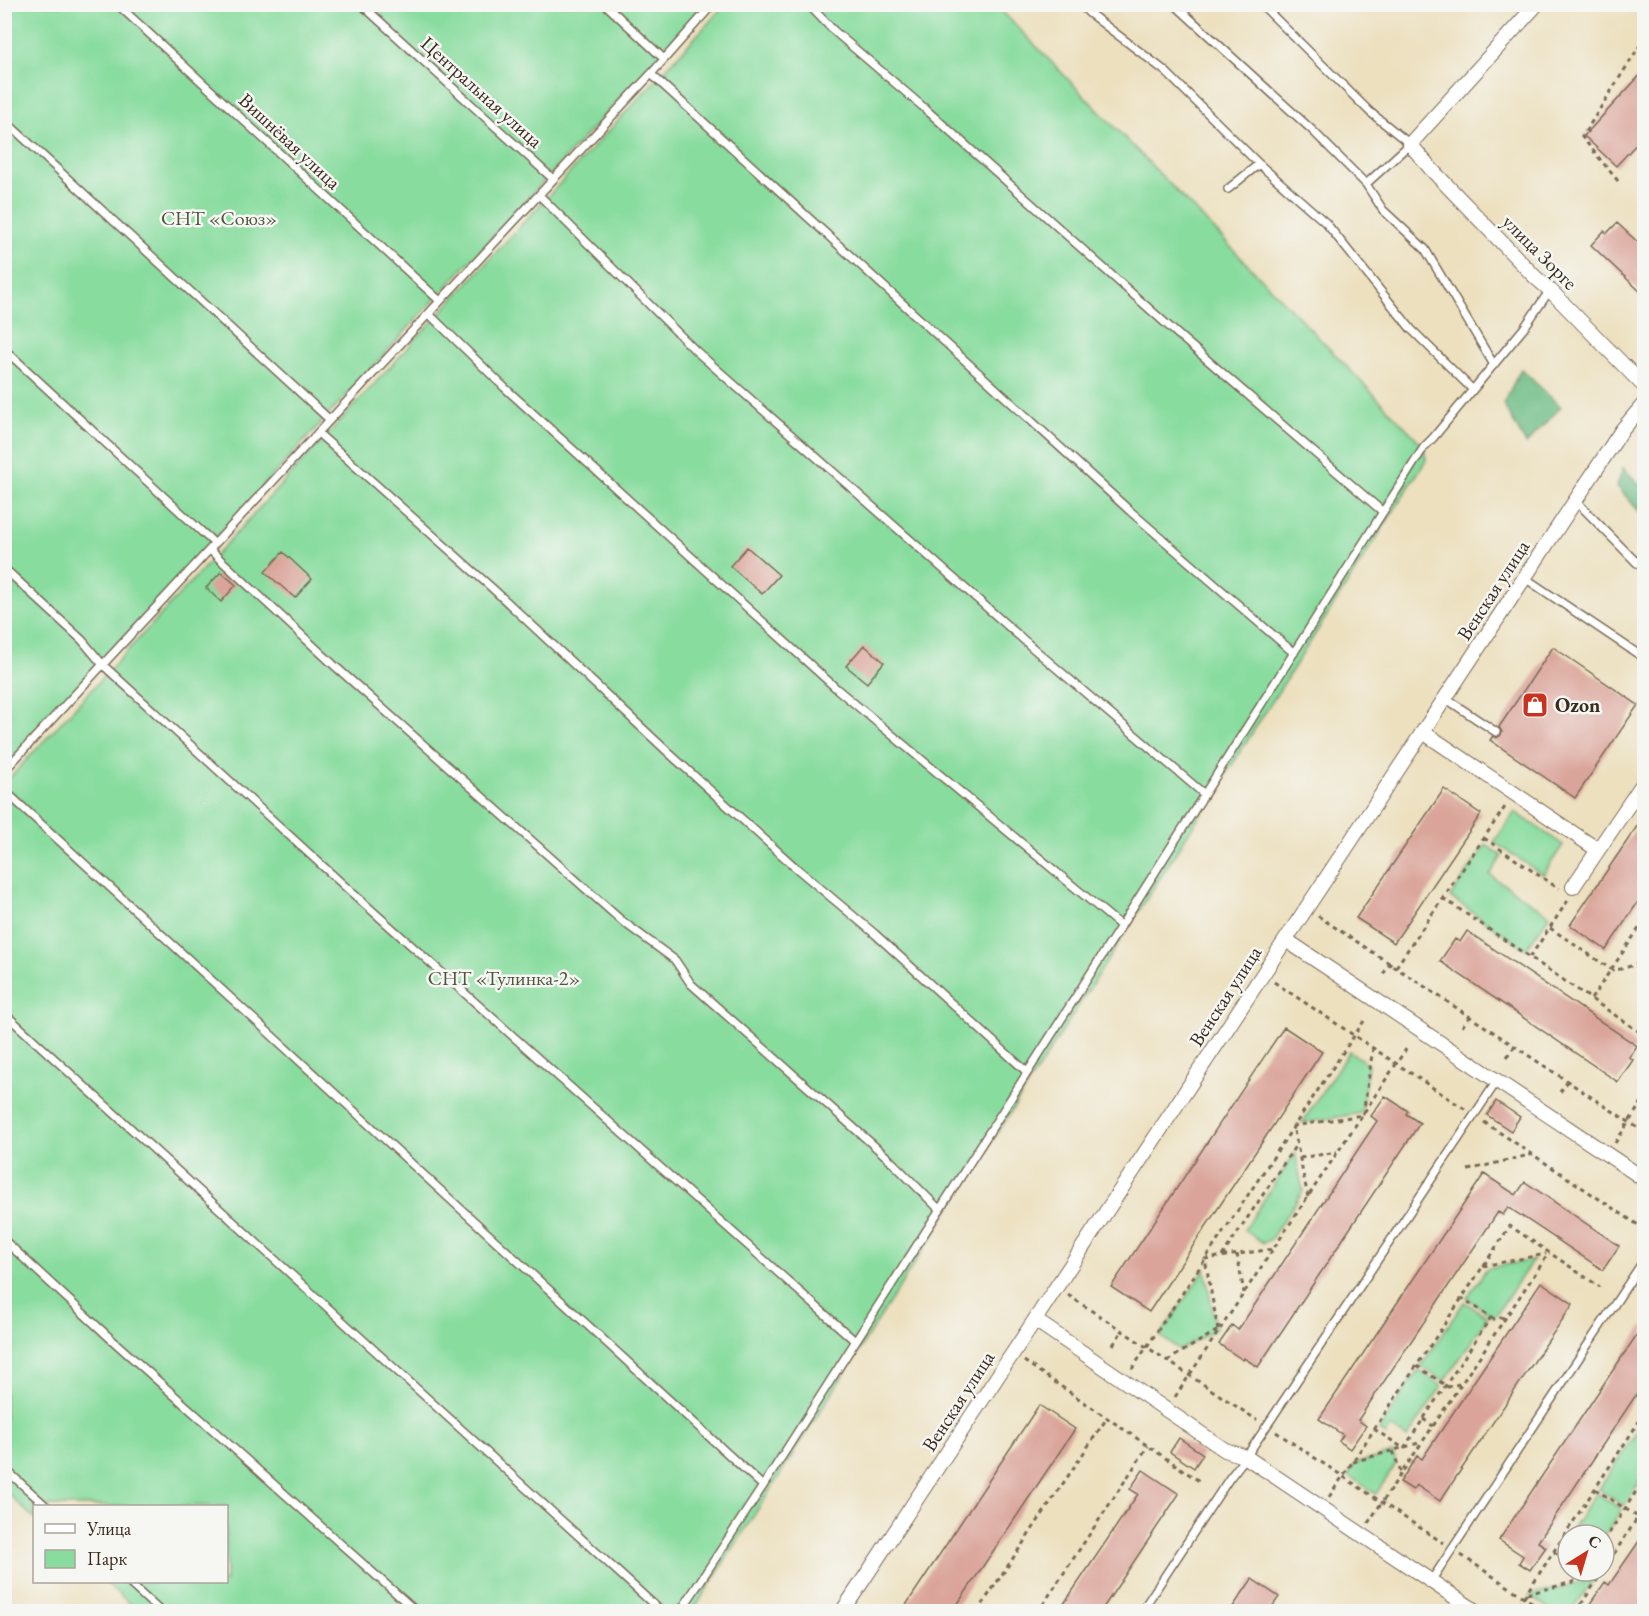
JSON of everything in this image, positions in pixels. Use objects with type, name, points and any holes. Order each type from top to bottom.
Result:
[{"type":"street","points":[[1410,144],[1537,4]]},
{"type":"street","name":"улица Зорге","points":[[1410,144],[1534,276],[1644,386]]},
{"type":"street","name":"Венская улица","points":[[842,1611],[1622,430],[1644,404]]},
{"type":"street","points":[[1423,732],[1598,850]]},
{"type":"street","points":[[1572,892],[1644,782]]},
{"type":"street","points":[[1286,940],[1644,1179]]},
{"type":"street","points":[[1035,1320],[1225,1450],[1246,1457],[1477,1611]]},
{"type":"lane","name":"Вишнёвая улица","points":[[117,4],[440,301]]},
{"type":"lane","name":"Центральная улица","points":[[362,4],[553,179]]},
{"type":"lane","points":[[605,4],[664,59]]},
{"type":"lane","points":[[4,771],[651,74],[713,4]]},
{"type":"lane","points":[[808,4],[834,31],[1383,512]]},
{"type":"lane","points":[[1080,4],[1165,71],[1259,164],[1326,223],[1411,329],[1472,389]]},
{"type":"lane","points":[[1174,4],[1312,130],[1366,184],[1383,210],[1425,249],[1494,365]]},
{"type":"lane","points":[[1261,4],[1370,112],[1410,144],[1366,184]]},
{"type":"lane","points":[[651,74],[1113,495],[1294,653]]},
{"type":"lane","points":[[4,120],[330,420]]},
{"type":"lane","points":[[1228,189],[1259,164]]},
{"type":"lane","points":[[539,195],[696,351],[1034,649],[1204,794]]},
{"type":"lane","points":[[680,1611],[763,1486],[1121,926],[1424,447],[1524,328],[1550,290]]},
{"type":"lane","points":[[429,314],[506,388],[837,689],[1121,926]]},
{"type":"lane","points":[[4,350],[213,547],[336,667],[613,913],[675,960],[691,984],[888,1158],[939,1209]]},
{"type":"lane","points":[[318,433],[492,588],[795,867],[875,934],[1027,1072]]},
{"type":"lane","points":[[1576,501],[1637,563],[1644,555]]},
{"type":"lane","points":[[4,568],[82,640],[103,665],[349,890],[855,1341]]},
{"type":"lane","points":[[1525,578],[1644,658]]},
{"type":"lane","points":[[1446,698],[1496,732]]},
{"type":"lane","points":[[4,790],[763,1486]]},
{"type":"lane","points":[[4,1013],[662,1611]]},
{"type":"lane","points":[[1140,1611],[1267,1426],[1497,1081]]},
{"type":"lane","points":[[4,1240],[111,1340],[417,1611]]},
{"type":"lane","points":[[1431,1581],[1644,1260]]},
{"type":"lane","points":[[4,1468],[45,1505]]},
{"type":"lane","points":[[130,1583],[161,1611]]},
{"type":"path","points":[[1618,181],[1581,136],[1644,39]]},
{"type":"path","points":[[1396,967],[1515,793]]},
{"type":"path","points":[[1484,838],[1572,892],[1530,957]]},
{"type":"path","points":[[1443,898],[1644,1035]]},
{"type":"path","points":[[1307,908],[1644,1132]]},
{"type":"path","points":[[1591,999],[1644,921]]},
{"type":"path","points":[[1550,928],[1611,970],[1644,962]]},
{"type":"path","points":[[1383,975],[1391,963]]},
{"type":"path","points":[[1263,975],[1644,1229]]},
{"type":"path","points":[[1462,1027],[1470,1016]]},
{"type":"path","points":[[1124,1381],[1364,1021]]},
{"type":"path","points":[[1507,1057],[1515,1046]]},
{"type":"path","points":[[1363,1115],[1373,1048]]},
{"type":"path","points":[[1166,1410],[1407,1049]]},
{"type":"path","points":[[1560,1092],[1568,1081]]},
{"type":"path","points":[[1607,1155],[1644,1099]]},
{"type":"path","points":[[1293,1126],[1363,1115]]},
{"type":"path","points":[[1293,1126],[1308,1197]]},
{"type":"path","points":[[1222,1256],[1297,1144]]},
{"type":"path","points":[[1300,1158],[1338,1152]]},
{"type":"path","points":[[1468,1170],[1533,1154]]},
{"type":"path","points":[[1322,1508],[1510,1226],[1600,1287]]},
{"type":"path","points":[[1205,1259],[1274,1249]]},
{"type":"path","points":[[1483,1266],[1548,1253]]},
{"type":"path","points":[[1360,1534],[1548,1253]]},
{"type":"path","points":[[1237,1254],[1244,1293]]},
{"type":"path","points":[[1205,1259],[1219,1331]]},
{"type":"path","points":[[1056,1287],[1546,1611]]},
{"type":"path","points":[[1462,1298],[1494,1319],[1506,1317]]},
{"type":"path","points":[[1403,1448],[1491,1317]]},
{"type":"path","points":[[1113,1345],[1122,1331]]},
{"type":"path","points":[[1167,1361],[1219,1331]]},
{"type":"path","points":[[1012,1354],[1202,1483]]},
{"type":"path","points":[[1417,1366],[1448,1387],[1461,1384]]},
{"type":"path","points":[[1514,1611],[1644,1417]]},
{"type":"path","points":[[977,1611],[1107,1418]]},
{"type":"path","points":[[1423,1419],[1433,1426]]},
{"type":"path","points":[[1374,1429],[1403,1448]]},
{"type":"path","points":[[1352,1463],[1422,1442]]},
{"type":"path","points":[[1038,1611],[1148,1446]]},
{"type":"path","points":[[1393,1451],[1401,1473]]},
{"type":"path","points":[[1616,1523],[1644,1479]]},
{"type":"path","points":[[1595,1489],[1638,1517]]},
{"type":"path","points":[[1616,1550],[1644,1508]]},
{"type":"path","points":[[1524,1595],[1567,1583]]},
{"type":"path","points":[[1576,1611],[1594,1583]]},
{"type":"green space","name":"СНТ «Союз»","points":[[5,5],[706,5],[5,766]]},
{"type":"green space","name":"СНТ «Тулинка-2»","points":[[725,5],[996,5],[1424,447],[1426,460],[693,1611],[139,1611],[106,1583],[228,1583],[228,1505],[33,1505],[33,1517],[5,1491],[5,783]]},
{"type":"green space","points":[[1521,369],[1561,407],[1526,444],[1503,404]]},
{"type":"green space","points":[[1623,468],[1644,489],[1644,517],[1617,486]]},
{"type":"green space","points":[[1515,812],[1563,845],[1543,875],[1494,842]]},
{"type":"green space","points":[[1486,845],[1502,856],[1490,875],[1550,915],[1526,949],[1450,897]]},
{"type":"green space","points":[[1349,1051],[1368,1064],[1361,1113],[1302,1123]]},
{"type":"green space","points":[[1295,1153],[1303,1191],[1270,1240],[1263,1243],[1244,1230]]},
{"type":"green space","points":[[1533,1260],[1494,1317],[1467,1298],[1487,1268]]},
{"type":"green space","points":[[1205,1269],[1216,1329],[1180,1350],[1160,1336]]},
{"type":"green space","points":[[1464,1302],[1488,1317],[1444,1382],[1421,1366]]},
{"type":"green space","points":[[1418,1370],[1442,1386],[1407,1438],[1391,1427],[1386,1435],[1379,1430]]},
{"type":"green space","points":[[1644,1421],[1644,1475],[1624,1506],[1599,1489]]},
{"type":"green space","points":[[1393,1453],[1396,1464],[1376,1494],[1348,1475],[1355,1464]]},
{"type":"green space","points":[[1596,1493],[1622,1509],[1613,1523],[1576,1523]]},
{"type":"green space","points":[[1579,1583],[1591,1583],[1572,1611],[1553,1611],[1529,1596]]},
{"type":"building","points":[[1644,71],[1644,136],[1616,166],[1584,136]]},
{"type":"building","points":[[1617,223],[1644,248],[1644,295],[1591,245],[1604,231],[1607,233]]},
{"type":"building","points":[[747,547],[779,575],[762,594],[730,566]]},
{"type":"building","points":[[283,552],[312,579],[295,598],[265,572]]},
{"type":"building","points":[[221,572],[236,585],[221,602],[206,588]]},
{"type":"building","points":[[864,645],[884,662],[867,683],[846,666]]},
{"type":"building","points":[[1553,647],[1638,705],[1575,798],[1490,740],[1493,736],[1496,738],[1500,736],[1502,732],[1499,727]]},
{"type":"building","points":[[1444,789],[1481,814],[1394,943],[1356,918]]},
{"type":"building","points":[[1644,816],[1644,893],[1606,950],[1570,925]]},
{"type":"building","points":[[1467,931],[1637,1046],[1629,1057],[1633,1060],[1618,1082],[1440,961],[1455,939],[1460,942]]},
{"type":"building","points":[[1284,1027],[1322,1052],[1149,1312],[1111,1287]]},
{"type":"building","points":[[1385,1096],[1408,1111],[1406,1114],[1420,1123],[1258,1367],[1244,1358],[1243,1360],[1219,1344],[1232,1325],[1238,1330],[1377,1121],[1371,1116]]},
{"type":"building","points":[[1496,1101],[1520,1117],[1511,1131],[1487,1115]]},
{"type":"building","points":[[1484,1174],[1516,1195],[1525,1182],[1619,1246],[1603,1270],[1508,1207],[1503,1215],[1498,1212],[1358,1420],[1366,1426],[1350,1449],[1339,1441],[1343,1435],[1319,1419]]},
{"type":"building","points":[[1541,1282],[1573,1304],[1440,1501],[1416,1485],[1413,1490],[1400,1482],[1417,1456],[1422,1459]]},
{"type":"building","points":[[1644,1324],[1644,1383],[1538,1542],[1546,1547],[1530,1570],[1519,1563],[1523,1556],[1499,1540]]},
{"type":"building","points":[[1039,1405],[1075,1429],[953,1611],[902,1611]]},
{"type":"building","points":[[1179,1438],[1203,1454],[1194,1468],[1170,1452]]},
{"type":"building","points":[[1143,1470],[1179,1494],[1101,1611],[1059,1611],[1138,1494],[1130,1489]]},
{"type":"building","points":[[1644,1534],[1644,1602],[1638,1611],[1585,1611],[1604,1583],[1609,1585],[1616,1583],[1616,1575]]},
{"type":"building","points":[[1252,1579],[1279,1597],[1269,1611],[1230,1611]]},
{"type":"place","name":"Ozon","points":[[1535,705]]}]
